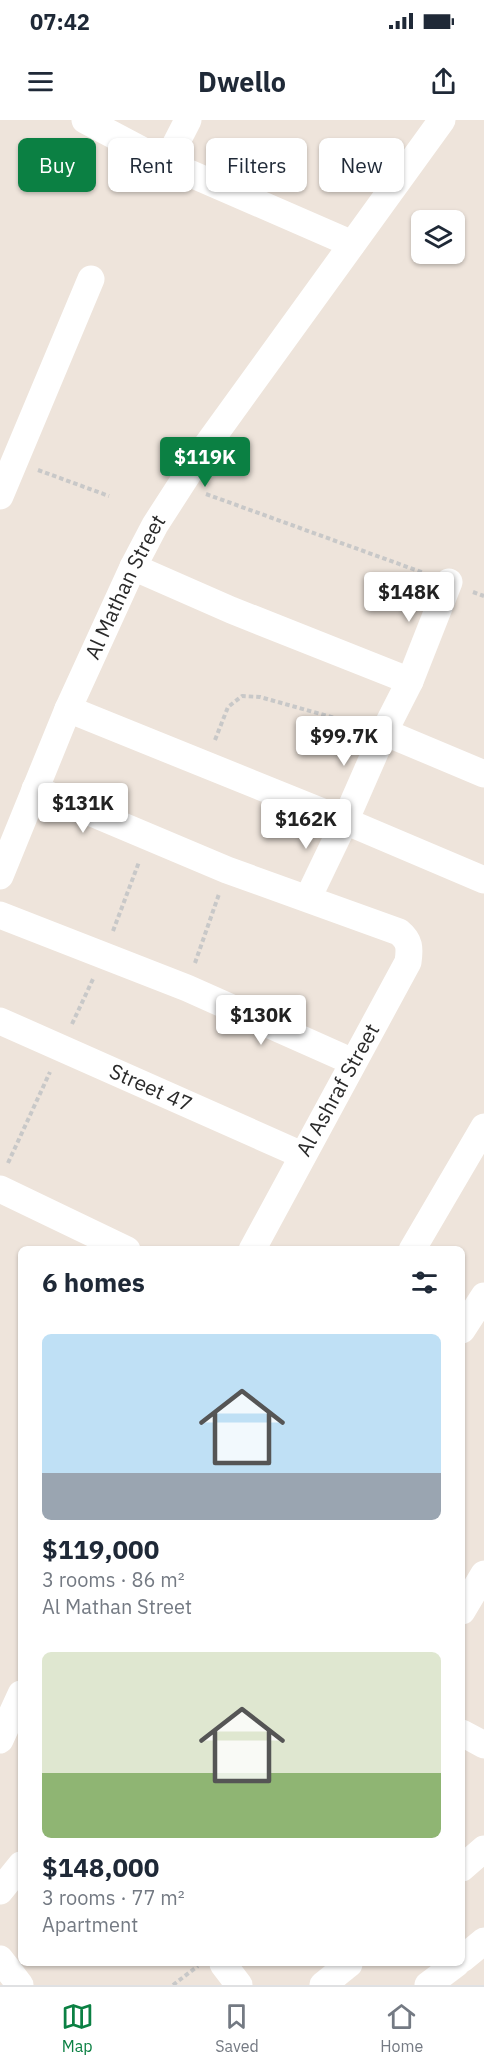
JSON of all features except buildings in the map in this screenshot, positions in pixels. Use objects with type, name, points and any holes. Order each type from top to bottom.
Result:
[{"type":"street","points":[[85,120],[119,138]]},
{"type":"street","points":[[179,138],[188,120]]},
{"type":"street","name":"Al Mathan Street","points":[[0,876],[68,709],[133,567],[180,484],[442,120]]},
{"type":"street","points":[[194,175],[352,244]]},
{"type":"street","points":[[0,496],[8,458],[91,279]]},
{"type":"street","points":[[133,567],[231,610],[410,681]]},
{"type":"street","points":[[35,789],[227,870],[308,898],[384,732],[410,681],[449,582]]},
{"type":"street","points":[[68,709],[205,766],[345,820],[484,880]]},
{"type":"street","points":[[384,732],[484,774]]},
{"type":"street","name":"Al Ashraf Street","points":[[254,1246],[408,962],[410,950],[407,939],[399,932],[308,898]]},
{"type":"street","points":[[0,915],[187,988],[353,1062]]},
{"type":"street","name":"Street 47","points":[[0,1021],[302,1155]]},
{"type":"street","points":[[415,1246],[480,1143]]},
{"type":"street","points":[[2,1179],[120,1246]]},
{"type":"street","points":[[465,1325],[484,1296]]},
{"type":"street","points":[[465,1606],[484,1574]]},
{"type":"street","points":[[0,1740],[18,1701]]},
{"type":"street","points":[[465,1865],[484,1849]]},
{"type":"street","points":[[0,1891],[18,1869]]},
{"type":"street","points":[[465,1957],[484,1941]]},
{"type":"street","points":[[0,1959],[20,1985]]},
{"type":"street","points":[[225,1966],[239,1985]]},
{"type":"street","points":[[323,1985],[347,1966]]},
{"type":"street","points":[[428,1985],[453,1966]]},
{"type":"path","points":[[8,458],[109,496]]},
{"type":"path","points":[[180,484],[449,582]]},
{"type":"path","points":[[205,766],[228,707],[242,696],[260,697],[384,732]]},
{"type":"path","points":[[2,1179],[104,955],[148,838]]},
{"type":"path","points":[[187,988],[227,870]]},
{"type":"path","points":[[173,1985],[198,1966]]}]
